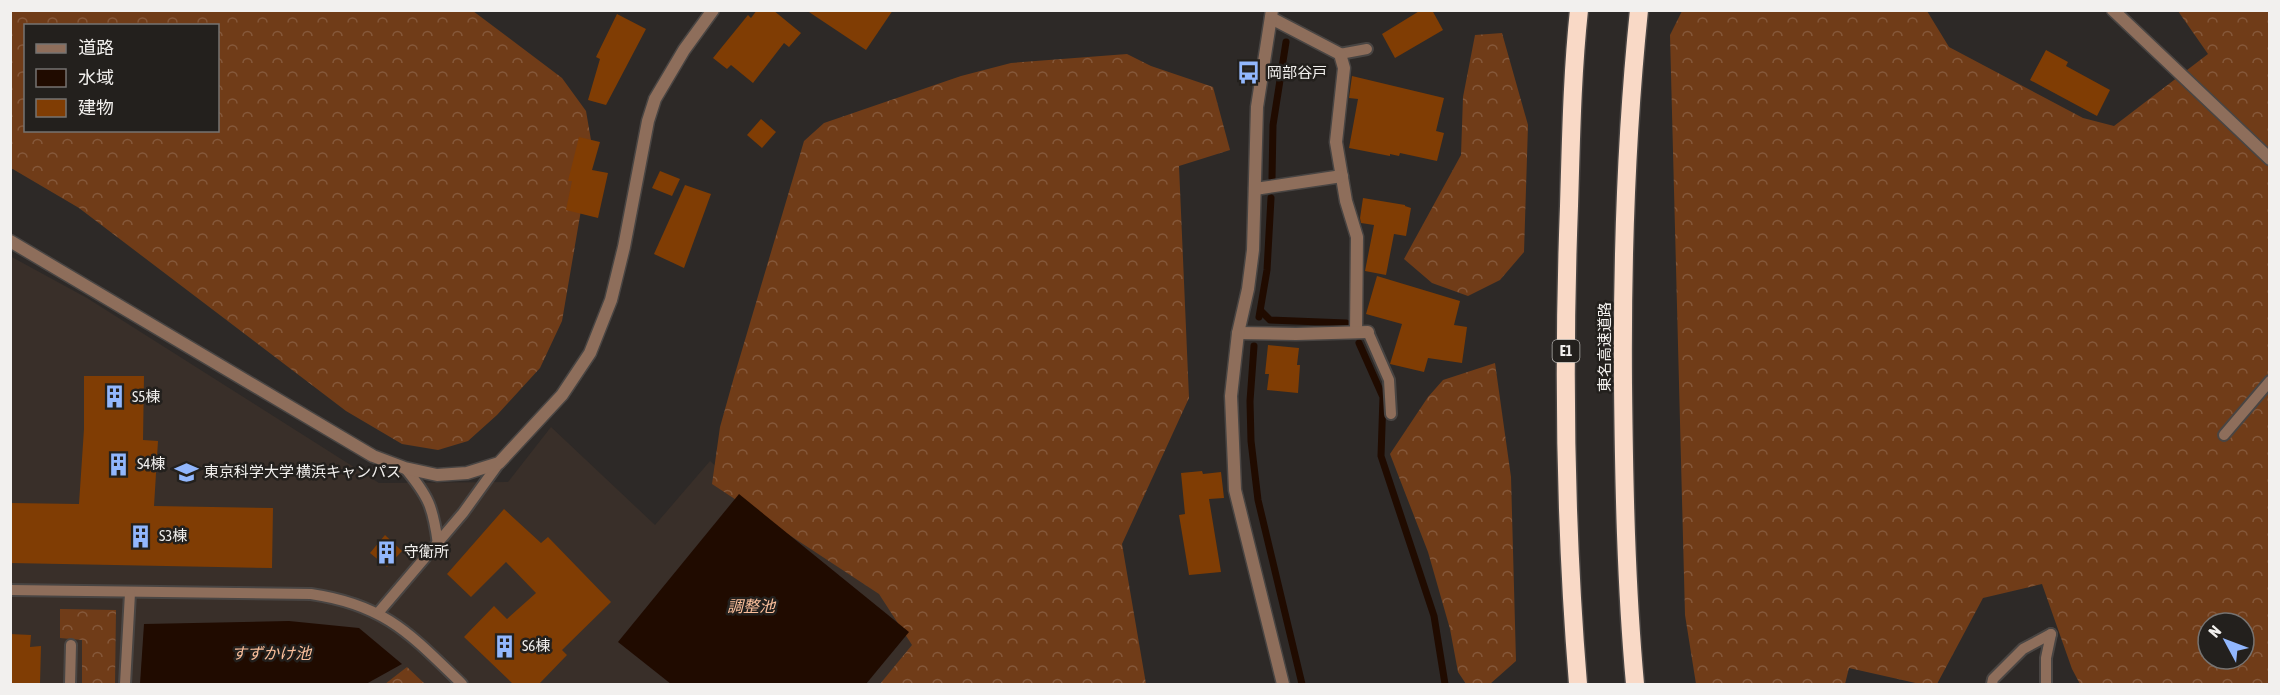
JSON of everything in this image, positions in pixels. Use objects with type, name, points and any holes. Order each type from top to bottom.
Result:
[{"type":"highway","name":"E1","points":[[1578,14],[1566,297],[1567,475],[1578,684]]},
{"type":"highway","name":"東名高速道路","points":[[1635,684],[1624,464],[1623,298],[1626,155],[1638,18]]},
{"type":"street","points":[[10,241],[373,456],[405,468],[437,475],[467,473],[500,463],[562,395],[590,353],[611,300],[624,247],[648,121],[655,99],[684,50],[713,10]]},
{"type":"street","points":[[2112,10],[2270,159]]},
{"type":"street","points":[[1238,333],[1362,332],[1358,237],[1346,201],[1336,142],[1344,68],[1340,54],[1272,14],[1257,107],[1253,250],[1248,289],[1238,333],[1231,396],[1236,490],[1283,684]]},
{"type":"street","points":[[1254,189],[1342,176]]},
{"type":"lane","points":[[1340,54],[1366,49]]},
{"type":"lane","points":[[1362,332],[1389,380],[1391,414]]},
{"type":"lane","points":[[2224,435],[2270,381]]},
{"type":"lane","points":[[378,613],[438,544],[500,463]]},
{"type":"lane","points":[[405,468],[430,502],[438,544]]},
{"type":"lane","points":[[10,590],[311,594],[338,598],[393,621],[419,642],[462,684]]},
{"type":"lane","points":[[125,684],[130,593]]},
{"type":"lane","points":[[1992,684],[1993,679],[2023,649],[2051,634],[2046,658],[2046,684]]},
{"type":"lane","points":[[70,684],[71,645]]},
{"type":"shaded area","name":"東京科学大学 横浜キャンパス","points":[[10,256],[87,298],[379,483],[508,482],[551,427],[655,525],[710,461],[766,511],[939,636],[899,684],[11,684]]},
{"type":"green space","points":[[11,10],[473,11],[562,78],[586,111],[592,146],[562,321],[540,368],[497,415],[468,441],[438,450],[402,444],[346,411],[79,208],[11,168]]},
{"type":"green space","points":[[1682,11],[1927,11],[1949,47],[2083,118],[2114,126],[2208,54],[2178,11],[2269,11],[2269,684],[2080,684],[2072,669],[2042,584],[1983,598],[1937,684],[1920,684],[1849,668],[1845,684],[1696,684],[1685,615],[1670,35]]},
{"type":"green space","points":[[1502,33],[1528,125],[1524,252],[1500,280],[1468,296],[1432,283],[1404,259],[1461,155],[1463,97],[1475,35]]},
{"type":"green space","points":[[1127,54],[1151,66],[1213,87],[1230,150],[1179,166],[1189,398],[1122,544],[1146,684],[880,684],[912,645],[879,594],[712,484],[720,427],[804,141],[824,123],[961,76],[1011,63]]},
{"type":"green space","points":[[1495,363],[1511,477],[1516,661],[1490,684],[1466,684],[1458,672],[1450,629],[1428,552],[1390,454],[1428,397],[1443,380]]},
{"type":"green space","points":[[60,609],[116,610],[115,684],[82,684],[82,640],[60,638]]},
{"type":"green space","points":[[407,667],[425,684],[385,684]]},
{"type":"water","name":"調整池","points":[[739,494],[909,632],[866,684],[671,684],[618,642]]},
{"type":"water","name":"すずかけ池","points":[[289,621],[359,628],[402,664],[366,684],[140,684],[144,624]]},
{"type":"building","points":[[757,10],[773,10],[801,33],[789,47],[784,43],[753,83],[731,65],[727,69],[713,58],[748,15],[751,18]]},
{"type":"building","points":[[806,10],[893,10],[866,50]]},
{"type":"building","points":[[1421,10],[1432,10],[1443,30],[1395,58],[1382,34]]},
{"type":"building","points":[[617,14],[646,29],[606,105],[588,100],[600,59],[596,57]]},
{"type":"building","points":[[2046,50],[2068,62],[2066,66],[2110,90],[2097,116],[2030,80]]},
{"type":"building","points":[[1352,76],[1444,98],[1436,131],[1444,133],[1437,161],[1400,153],[1399,156],[1390,154],[1390,156],[1349,148],[1358,99],[1349,98]]},
{"type":"building","points":[[761,119],[776,132],[762,148],[747,135]]},
{"type":"building","points":[[579,137],[600,142],[592,170],[608,173],[598,218],[566,210],[572,181],[568,181]]},
{"type":"building","points":[[660,171],[680,179],[672,196],[652,188]]},
{"type":"building","points":[[685,185],[711,194],[684,268],[654,254]]},
{"type":"building","points":[[1363,198],[1411,208],[1406,236],[1394,234],[1386,275],[1365,271],[1374,225],[1361,223]]},
{"type":"building","points":[[1377,276],[1460,301],[1454,325],[1467,327],[1462,363],[1428,358],[1424,372],[1390,364],[1402,324],[1366,314]]},
{"type":"building","points":[[1268,345],[1299,348],[1298,393],[1267,390],[1269,374],[1265,374]]},
{"type":"building","name":"S3棟","points":[[84,376],[144,376],[143,440],[158,441],[154,506],[273,508],[272,568],[10,563],[10,503],[79,504],[84,429]]},
{"type":"building","points":[[1202,471],[1203,474],[1221,472],[1224,498],[1209,499],[1221,572],[1189,575],[1179,515],[1185,514],[1181,473]]},
{"type":"building","points":[[504,509],[541,543],[548,537],[611,602],[562,650],[567,655],[539,684],[513,684],[464,637],[494,606],[507,619],[536,593],[506,562],[471,597],[447,574]]},
{"type":"building","name":"守衛所","points":[[385,535],[402,551],[387,567],[370,553]]},
{"type":"building","points":[[10,634],[31,635],[30,647],[41,646],[40,684],[10,684]]},
{"type":"waterway","points":[[1272,178],[1273,125],[1286,42]]},
{"type":"waterway","points":[[1259,317],[1267,270],[1271,198]]},
{"type":"waterway","points":[[1261,311],[1270,320],[1346,323]]},
{"type":"waterway","points":[[1359,343],[1383,397],[1381,456],[1434,616],[1445,684]]},
{"type":"waterway","points":[[1254,346],[1250,401],[1251,441],[1258,500],[1302,684]]},
{"type":"place","name":"岡部谷戸","points":[[1249,73]]},
{"type":"place","name":"S5棟","points":[[114,397]]},
{"type":"place","name":"S4棟","points":[[119,464]]},
{"type":"place","name":"東京科学大学 横浜キャンパス","points":[[186,472]]},
{"type":"place","name":"S3棟","points":[[141,536]]},
{"type":"place","name":"守衛所","points":[[386,552]]},
{"type":"place","name":"S6棟","points":[[504,646]]}]
